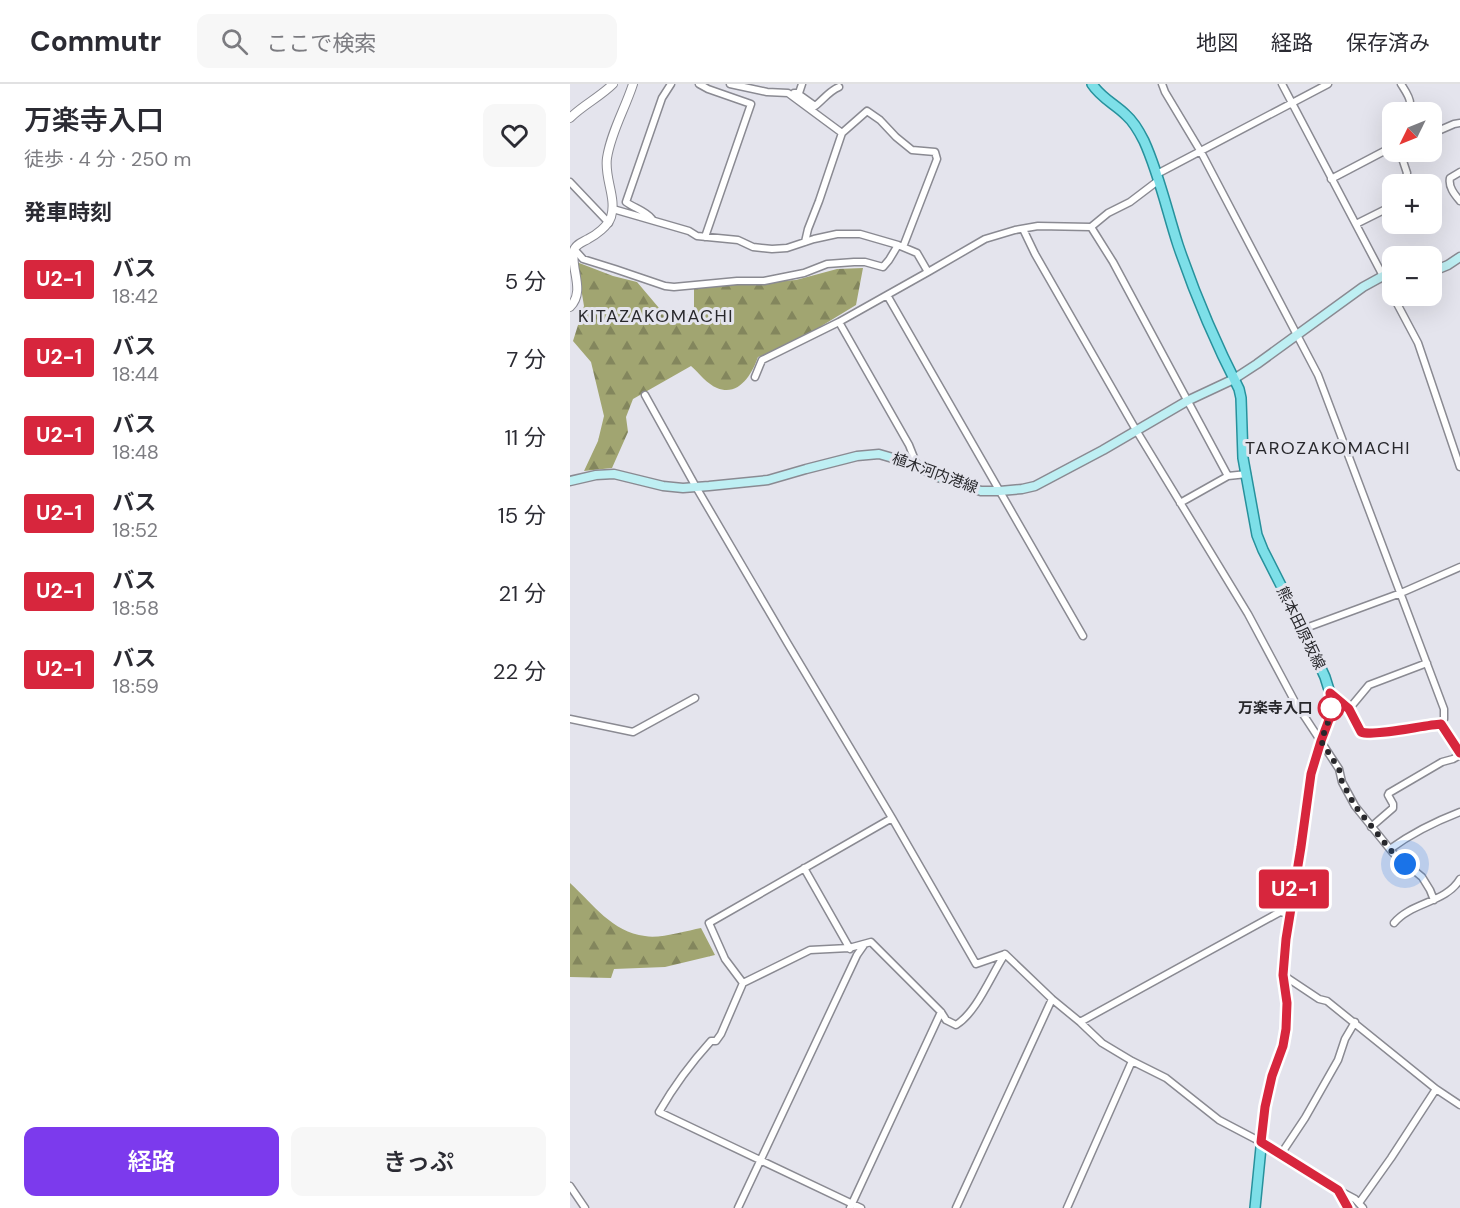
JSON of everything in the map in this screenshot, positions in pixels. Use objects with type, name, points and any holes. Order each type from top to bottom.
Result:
[{"type":"main road","name":"熊本田原坂線","points":[[1092,84],[1135,124],[1158,177],[1201,310],[1239,389],[1243,458],[1257,535],[1304,629],[1325,677],[1332,705],[1311,774],[1286,939],[1283,975],[1287,1003],[1286,1029],[1265,1107],[1255,1208]]},
{"type":"main road","points":[[1442,267],[1460,257]]},
{"type":"main road","name":"植木河内港線","points":[[570,481],[596,475],[614,474],[663,486],[696,487],[768,480],[857,456],[879,454],[917,465],[935,476],[981,491],[1022,489],[1041,483],[1187,401],[1234,379],[1363,287],[1382,278]]},
{"type":"street","points":[[570,118],[613,84]]},
{"type":"street","points":[[570,307],[577,299],[572,261],[574,249],[609,223],[613,209],[606,168],[607,157],[633,84]]},
{"type":"street","points":[[652,221],[648,214],[626,202],[662,98],[671,84]]},
{"type":"street","points":[[699,84],[751,104],[705,237]]},
{"type":"street","points":[[730,84],[767,92],[788,93],[799,93],[802,84]]},
{"type":"street","points":[[1161,84],[1201,152],[1318,375],[1444,709],[1444,719],[1441,724]]},
{"type":"street","points":[[1282,84],[1356,224],[1382,268]]},
{"type":"street","points":[[755,377],[762,360],[839,322],[985,239],[1038,226],[1091,227],[1108,213],[1130,202],[1158,177],[1328,84]]},
{"type":"street","points":[[1401,84],[1410,102]]},
{"type":"street","points":[[788,93],[801,96],[815,106],[831,91],[839,87]]},
{"type":"street","points":[[788,93],[842,133]]},
{"type":"street","points":[[574,249],[582,260],[674,287],[764,281],[804,273],[827,264],[865,262],[883,267],[901,246],[937,159],[935,152],[912,150],[867,111],[842,133],[805,242]]},
{"type":"street","points":[[1442,129],[1460,123]]},
{"type":"street","points":[[1331,178],[1382,152]]},
{"type":"street","points":[[1460,172],[1449,181],[1460,201]]},
{"type":"street","points":[[570,182],[609,223]]},
{"type":"street","points":[[613,209],[689,231],[697,236],[738,240],[753,247],[772,249],[787,248],[837,234],[860,234],[917,253],[928,272]]},
{"type":"street","points":[[1356,224],[1382,211]]},
{"type":"street","points":[[1091,227],[1113,262],[1228,476]]},
{"type":"street","points":[[1023,229],[1136,430],[1248,614],[1295,702],[1339,769],[1342,782],[1355,806],[1390,849],[1422,877],[1434,900]]},
{"type":"street","points":[[887,295],[1083,636]]},
{"type":"street","points":[[1399,306],[1418,343],[1460,467]]},
{"type":"street","points":[[839,322],[909,445],[917,465]]},
{"type":"street","points":[[645,395],[696,487],[976,964],[1005,954]]},
{"type":"street","points":[[1180,503],[1228,476],[1247,474]]},
{"type":"street","points":[[1304,629],[1401,593],[1460,567]]},
{"type":"street","points":[[1349,709],[1369,685],[1426,663]]},
{"type":"street","points":[[1330,693],[1349,709],[1361,732],[1365,734],[1441,724]]},
{"type":"street","points":[[570,719],[633,732],[695,698]]},
{"type":"street","points":[[1371,827],[1393,808],[1389,793],[1460,754],[1441,724]]},
{"type":"street","points":[[1390,849],[1434,822],[1460,812]]},
{"type":"street","points":[[743,983],[725,959],[709,922],[892,818]]},
{"type":"street","points":[[804,868],[849,948],[857,955]]},
{"type":"street","points":[[1394,923],[1399,916],[1448,891],[1460,879]]},
{"type":"street","points":[[1080,1022],[1280,912],[1290,914]]},
{"type":"street","points":[[861,1208],[851,1206],[761,1159],[659,1112],[692,1062],[711,1041],[716,1041],[722,1034],[743,983],[810,950],[849,948],[871,942],[941,1012],[946,1020],[956,1025],[963,1021],[975,1004],[1005,954]]},
{"type":"street","points":[[738,1208],[857,955],[864,945]]},
{"type":"street","points":[[1005,954],[1102,1043],[1166,1078],[1219,1120],[1281,1154],[1355,1199],[1361,1206],[1410,1126],[1436,1089]]},
{"type":"street","points":[[1283,975],[1319,999],[1327,1001],[1436,1089],[1460,1105]]},
{"type":"street","points":[[956,1208],[1052,999]]},
{"type":"street","points":[[851,1206],[941,1012]]},
{"type":"street","points":[[1281,1154],[1305,1118],[1338,1060],[1345,1039],[1355,1022]]},
{"type":"street","points":[[1068,1208],[1132,1061]]},
{"type":"street","points":[[570,1186],[585,1208]]},
{"type":"street","points":[[1338,1190],[1348,1208]]},
{"type":"green space","points":[[574,261],[613,276],[637,282],[659,308],[680,315],[694,313],[694,289],[796,280],[837,269],[863,268],[856,305],[782,350],[758,357],[748,377],[738,387],[725,390],[717,388],[691,366],[633,399],[626,417],[628,432],[612,468],[584,471],[598,441],[604,416],[591,362],[573,341],[584,306]]},
{"type":"green space","points":[[570,883],[604,916],[633,933],[658,936],[701,928],[715,955],[665,967],[614,969],[611,978],[570,977]]},
{"type":"bus line","name":"U2-1","points":[[1348,1208],[1338,1190],[1261,1142],[1265,1107],[1286,1029],[1287,1003],[1283,975],[1286,939],[1311,774],[1330,717],[1332,705],[1330,693],[1349,709],[1361,732],[1365,734],[1441,724],[1460,753]]},
{"type":"place","name":"万楽寺入口","points":[[1331,708]]},
{"type":"district","name":"KITAZAKOMACHI","points":[[656,316]]},
{"type":"district","name":"TAROZAKOMACHI","points":[[1328,448]]},
{"type":"route","points":[[1331,708],[1332,705],[1321,741],[1339,769],[1342,782],[1355,806],[1393,853],[1405,864]]}]
